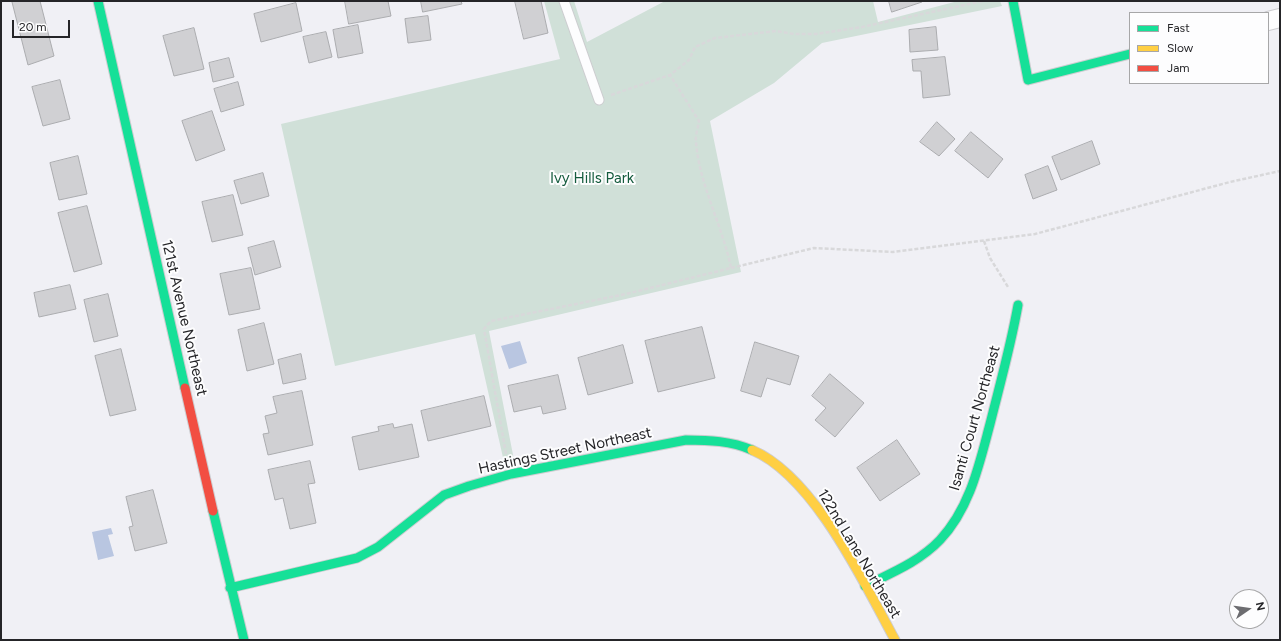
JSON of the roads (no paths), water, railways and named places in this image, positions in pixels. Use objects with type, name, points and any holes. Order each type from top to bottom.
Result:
[{"type":"street","name":"121st Avenue Northeast","points":[[98,1],[230,588],[244,640]]},
{"type":"street","points":[[1013,1],[1028,80],[1129,54]]},
{"type":"street","points":[[1269,21],[1280,18]]},
{"type":"street","name":"Isanti Court Northeast","points":[[865,586],[915,562],[941,540],[959,514],[970,492],[977,470],[1011,348],[1018,305]]},
{"type":"street","name":"Hastings Street Northeast","points":[[230,588],[357,558],[378,547],[444,495],[511,474],[686,440],[707,438],[735,443],[760,454]]},
{"type":"street","name":"122nd Lane Northeast","points":[[760,454],[777,464],[794,478],[818,506],[895,640]]},
{"type":"lane","points":[[564,1],[599,100]]},
{"type":"water","points":[[520,341],[527,363],[509,369],[501,346]]},
{"type":"water","points":[[111,528],[113,534],[108,535],[114,556],[98,560],[92,532]]},
{"type":"park label","name":"Ivy Hills Park","points":[[592,179]]}]
